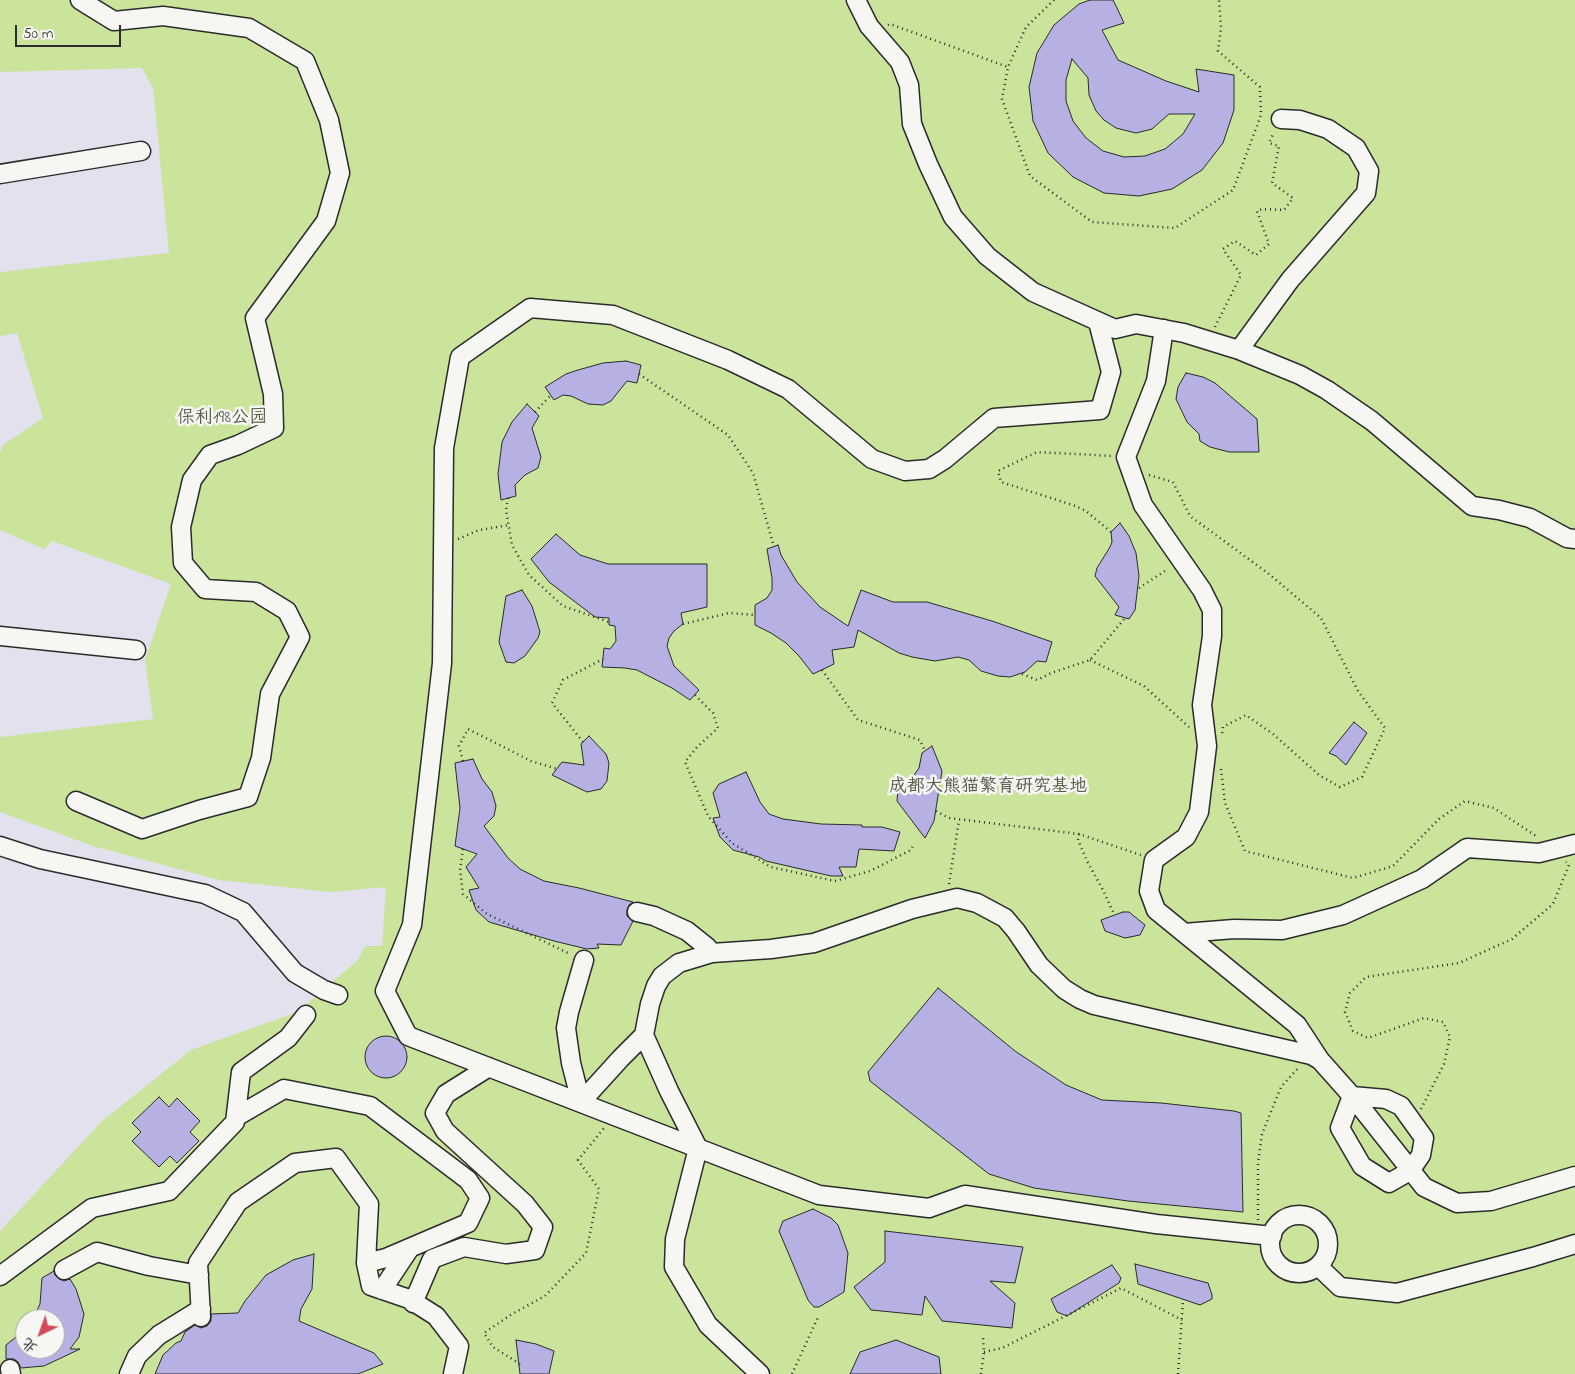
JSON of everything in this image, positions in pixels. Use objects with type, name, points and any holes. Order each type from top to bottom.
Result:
[{"type":"street","points":[[76,801],[142,829],[199,810],[248,797],[261,758],[270,694],[300,637],[287,611],[256,592],[205,589],[183,563],[181,527],[192,480],[210,455],[238,445],[274,428],[272,394],[255,318],[326,221],[340,174],[329,120],[305,61],[248,28],[164,16],[114,21],[80,0]]},
{"type":"street","points":[[856,0],[869,26],[900,62],[909,86],[912,124],[953,217],[987,256],[1033,292],[1114,329],[1136,324],[1164,329],[1239,350],[1300,375],[1327,390],[1372,421],[1472,506],[1499,510],[1530,518],[1568,538],[1575,539]]},
{"type":"street","points":[[1239,350],[1290,280],[1366,193],[1369,170],[1356,148],[1328,129],[1300,120],[1281,119]]},
{"type":"street","points":[[0,174],[141,151]]},
{"type":"street","points":[[1098,322],[1110,372],[1100,410],[994,418],[945,459],[929,469],[905,471],[872,459],[788,389],[728,360],[614,315],[530,308],[460,357],[444,448],[442,663],[412,925],[385,991],[408,1036],[819,1195],[929,1208],[965,1195],[1156,1224],[1265,1236],[1287,1217],[1305,1215],[1314,1219],[1326,1232],[1328,1250],[1324,1259],[1310,1271],[1291,1272],[1275,1260],[1265,1236]]},
{"type":"street","points":[[1164,329],[1156,382],[1128,464],[1143,505],[1202,590],[1212,610],[1212,636],[1202,704],[1206,746],[1199,812],[1186,837],[1154,860],[1149,890],[1156,910],[1297,1025],[1316,1058],[1352,1096],[1424,1187],[1457,1203],[1491,1201],[1575,1176]]},
{"type":"street","points":[[0,636],[136,650]]},
{"type":"street","points":[[1184,933],[1282,930],[1343,915],[1422,879],[1467,848],[1539,853],[1575,844]]},
{"type":"street","points":[[0,846],[40,858],[204,894],[243,912],[295,973],[324,990],[338,995]]},
{"type":"street","points":[[581,1102],[644,1035],[650,1004],[656,986],[662,976],[679,963],[712,953],[771,949],[814,943],[912,908],[957,898],[978,903],[1004,918],[1016,930],[1039,965],[1064,989],[1080,999],[1094,1005],[1316,1058]]},
{"type":"street","points":[[637,912],[654,916],[688,931],[707,946],[712,953]]},
{"type":"street","points":[[581,1102],[571,1063],[566,1028],[584,960]]},
{"type":"street","points":[[0,1276],[92,1208],[169,1191],[235,1122],[241,1072],[288,1038],[306,1016]]},
{"type":"street","points":[[644,1035],[669,1091],[698,1148],[675,1239],[674,1268],[708,1325],[760,1374]]},
{"type":"street","points":[[413,1303],[432,1259],[464,1247],[506,1254],[535,1250],[543,1227],[525,1204],[446,1131],[435,1114],[446,1094],[489,1067]]},
{"type":"street","points":[[236,1117],[284,1089],[370,1106],[468,1180],[480,1198],[468,1223],[386,1258],[366,1263]]},
{"type":"street","points":[[1352,1096],[1386,1099],[1401,1106],[1424,1138],[1421,1156],[1410,1171],[1389,1183],[1362,1166],[1340,1128],[1352,1096]]},
{"type":"street","points":[[129,1374],[137,1356],[159,1335],[201,1313],[198,1263],[238,1202],[295,1163],[336,1158],[370,1204],[366,1263],[372,1286],[409,1299],[436,1316],[459,1346],[453,1374]]},
{"type":"street","points":[[1318,1266],[1340,1287],[1398,1293],[1575,1244]]},
{"type":"street","points":[[382,1290],[410,1248]]},
{"type":"street","points":[[64,1270],[96,1252],[149,1266],[199,1275]]},
{"type":"path","points":[[1054,0],[1026,27],[1008,67],[1002,99],[1030,176],[1092,222],[1175,228],[1233,190],[1261,115],[1260,87],[1218,51],[1221,27],[1219,0]]},
{"type":"path","points":[[874,32],[890,24],[1008,67]]},
{"type":"path","points":[[1208,340],[1241,275],[1223,249],[1235,242],[1256,255],[1270,244],[1257,211],[1262,209],[1284,210],[1294,198],[1272,183],[1279,146],[1269,142],[1281,119]]},
{"type":"path","points":[[639,374],[728,435],[753,473],[774,547]]},
{"type":"path","points":[[535,412],[551,395]]},
{"type":"path","points":[[1111,532],[1086,511],[1001,482],[998,471],[1037,452],[1128,464],[1173,482],[1190,516],[1270,574],[1322,618],[1358,691],[1386,728],[1362,777],[1340,787],[1319,775],[1273,734],[1246,715],[1224,727],[1222,736]]},
{"type":"path","points":[[508,498],[506,510],[512,545],[529,575],[563,606],[609,622]]},
{"type":"path","points":[[443,546],[479,530],[509,526]]},
{"type":"path","points":[[1138,588],[1182,561]]},
{"type":"path","points":[[683,624],[729,613],[756,615]]},
{"type":"path","points":[[1022,674],[1037,680],[1051,673],[1090,660],[1125,618]]},
{"type":"path","points":[[583,742],[552,703],[563,680],[603,660]]},
{"type":"path","points":[[1090,660],[1144,686],[1191,730]]},
{"type":"path","points":[[822,670],[858,720],[920,740],[925,751]]},
{"type":"path","points":[[694,695],[713,712],[718,728],[697,747],[685,762],[708,816],[732,843],[771,867],[835,881],[870,871],[912,850],[914,843]]},
{"type":"path","points":[[463,761],[459,746],[468,729],[531,761],[557,769]]},
{"type":"path","points":[[1220,764],[1226,803],[1245,852],[1354,878],[1394,866],[1439,819],[1465,801],[1494,808],[1555,849],[1569,866],[1553,904],[1512,939],[1459,963],[1366,977],[1350,993],[1345,1012],[1353,1031],[1368,1038],[1424,1018],[1443,1022],[1450,1037],[1444,1064],[1414,1124]]},
{"type":"path","points":[[936,811],[949,818],[959,820],[1079,834],[1154,860]]},
{"type":"path","points":[[947,900],[959,820]]},
{"type":"path","points":[[1079,834],[1078,840],[1087,861],[1114,914]]},
{"type":"path","points":[[463,849],[460,870],[463,894],[487,914],[538,940],[584,960]]},
{"type":"path","points":[[1265,1236],[1258,1163],[1262,1134],[1281,1086],[1316,1058]]},
{"type":"path","points":[[520,1364],[493,1347],[484,1333],[512,1314],[546,1296],[586,1253],[599,1189],[578,1160],[615,1115]]},
{"type":"path","points":[[984,1352],[1002,1348],[1122,1288],[1182,1320]]},
{"type":"path","points":[[1178,1374],[1183,1300]]},
{"type":"path","points":[[792,1374],[819,1314]]},
{"type":"path","points":[[981,1374],[984,1352],[983,1337]]},
{"type":"green space","name":"成都大熊猫繁育研究基地","points":[[0,0],[1575,0],[1575,1374],[0,1374],[0,1231],[101,1122],[191,1050],[297,1012],[358,960],[365,946],[382,946],[386,887],[331,892],[219,880],[93,846],[0,812],[0,737],[153,719],[145,660],[171,584],[52,541],[44,549],[0,530],[0,453],[3,445],[43,418],[17,333],[0,336],[0,272],[169,253],[153,88],[142,68],[0,72]]},
{"type":"building","points":[[1090,0],[1113,0],[1124,23],[1102,30],[1118,60],[1166,81],[1199,92],[1196,69],[1234,75],[1234,110],[1223,143],[1202,170],[1172,189],[1139,196],[1104,193],[1073,177],[1048,153],[1033,121],[1029,87],[1037,53],[1054,25],[1079,4]],"holes":[[[1072,59],[1088,78],[1089,95],[1096,111],[1104,120],[1116,128],[1136,133],[1152,129],[1169,114],[1195,114],[1183,134],[1165,149],[1145,156],[1124,157],[1103,151],[1086,138],[1073,121],[1066,101],[1066,80]]]},
{"type":"building","points":[[626,361],[641,365],[637,383],[627,381],[611,401],[603,405],[588,404],[571,396],[563,395],[554,400],[545,387],[566,374],[578,370],[603,363]]},
{"type":"building","points":[[1186,373],[1203,377],[1215,383],[1257,419],[1259,452],[1229,452],[1210,447],[1200,441],[1199,434],[1187,422],[1176,399],[1178,387]]},
{"type":"building","points":[[527,404],[539,416],[532,428],[541,457],[538,468],[525,475],[515,485],[516,496],[501,500],[498,474],[502,442],[512,422]]},
{"type":"building","points":[[1120,523],[1129,536],[1136,553],[1139,576],[1135,610],[1129,619],[1115,615],[1119,607],[1095,576],[1097,568],[1112,542],[1111,532]]},
{"type":"building","points":[[556,534],[580,555],[608,564],[707,564],[707,607],[681,613],[683,624],[674,631],[669,638],[667,646],[674,666],[699,690],[690,700],[672,688],[637,670],[602,667],[604,648],[610,649],[616,641],[615,626],[609,625],[609,618],[595,617],[549,582],[531,559]]},
{"type":"building","points":[[778,545],[781,555],[797,582],[820,607],[848,626],[861,590],[893,602],[927,602],[992,621],[1052,642],[1046,662],[1037,661],[1025,672],[1010,677],[998,676],[981,671],[969,660],[958,657],[935,661],[899,653],[858,630],[854,647],[832,650],[834,664],[813,674],[786,643],[755,625],[755,605],[767,598],[772,590],[767,549]]},
{"type":"building","points":[[522,590],[532,606],[540,632],[525,656],[514,663],[506,662],[499,642],[506,596]]},
{"type":"building","points":[[1354,722],[1367,733],[1346,765],[1336,756],[1329,753]]},
{"type":"building","points":[[589,736],[606,754],[609,763],[607,781],[601,789],[587,792],[552,775],[562,762],[584,765],[581,744]]},
{"type":"building","points":[[932,746],[942,771],[934,821],[925,838],[897,801],[898,790],[912,778],[919,768],[922,753]]},
{"type":"building","points":[[473,759],[482,779],[492,792],[496,806],[494,816],[484,826],[508,858],[520,869],[544,881],[633,902],[629,905],[627,916],[633,921],[621,945],[597,944],[599,948],[587,949],[489,922],[476,910],[469,890],[479,888],[466,867],[477,854],[455,846],[460,808],[455,763]]},
{"type":"building","points":[[746,772],[760,802],[769,814],[783,819],[821,824],[882,827],[900,832],[894,851],[859,849],[856,867],[839,867],[843,876],[831,876],[766,861],[759,857],[733,850],[720,837],[713,818],[720,817],[713,793],[719,784]]},
{"type":"building","points":[[1123,912],[1129,912],[1145,925],[1140,935],[1125,938],[1105,931],[1101,920]]},
{"type":"building","points":[[938,988],[1015,1051],[1066,1085],[1102,1100],[1161,1103],[1241,1113],[1243,1212],[1128,1201],[1034,1188],[989,1174],[870,1081],[868,1072]]},
{"type":"building","points":[[386,1036],[401,1042],[407,1057],[401,1072],[386,1078],[371,1072],[365,1057],[371,1042]]},
{"type":"building","points":[[159,1097],[169,1107],[177,1098],[200,1121],[190,1132],[199,1141],[177,1163],[170,1156],[159,1167],[132,1141],[141,1132],[132,1123]]},
{"type":"building","points":[[813,1209],[831,1218],[838,1225],[848,1253],[844,1292],[819,1307],[814,1307],[808,1300],[779,1231],[783,1221]]},
{"type":"building","points":[[885,1231],[1023,1247],[1015,1283],[990,1281],[1015,1303],[1012,1328],[942,1321],[925,1296],[922,1315],[871,1310],[854,1287],[885,1262]]},
{"type":"building","points":[[314,1254],[312,1289],[301,1309],[299,1321],[374,1353],[383,1364],[358,1374],[155,1374],[163,1355],[181,1341],[185,1332],[195,1325],[201,1328],[207,1326],[211,1321],[211,1314],[238,1313],[266,1275],[293,1260]]},
{"type":"building","points":[[1135,1264],[1208,1283],[1212,1299],[1200,1305],[1138,1284]]},
{"type":"building","points":[[1112,1265],[1121,1278],[1119,1283],[1067,1316],[1057,1312],[1051,1299]]},
{"type":"building","points":[[54,1271],[59,1279],[64,1281],[70,1279],[76,1289],[84,1314],[79,1337],[70,1349],[80,1349],[65,1356],[65,1309],[38,1309],[40,1304],[42,1278]]},
{"type":"building","points":[[15,1338],[15,1359],[59,1359],[44,1366],[21,1368],[14,1359],[6,1359],[6,1345]]},
{"type":"building","points":[[516,1340],[536,1344],[554,1351],[549,1374],[520,1374]]},
{"type":"building","points":[[896,1340],[939,1357],[941,1374],[850,1374],[860,1352]]},
{"type":"park label","name":"保利198公园","points":[[222,419]]}]
